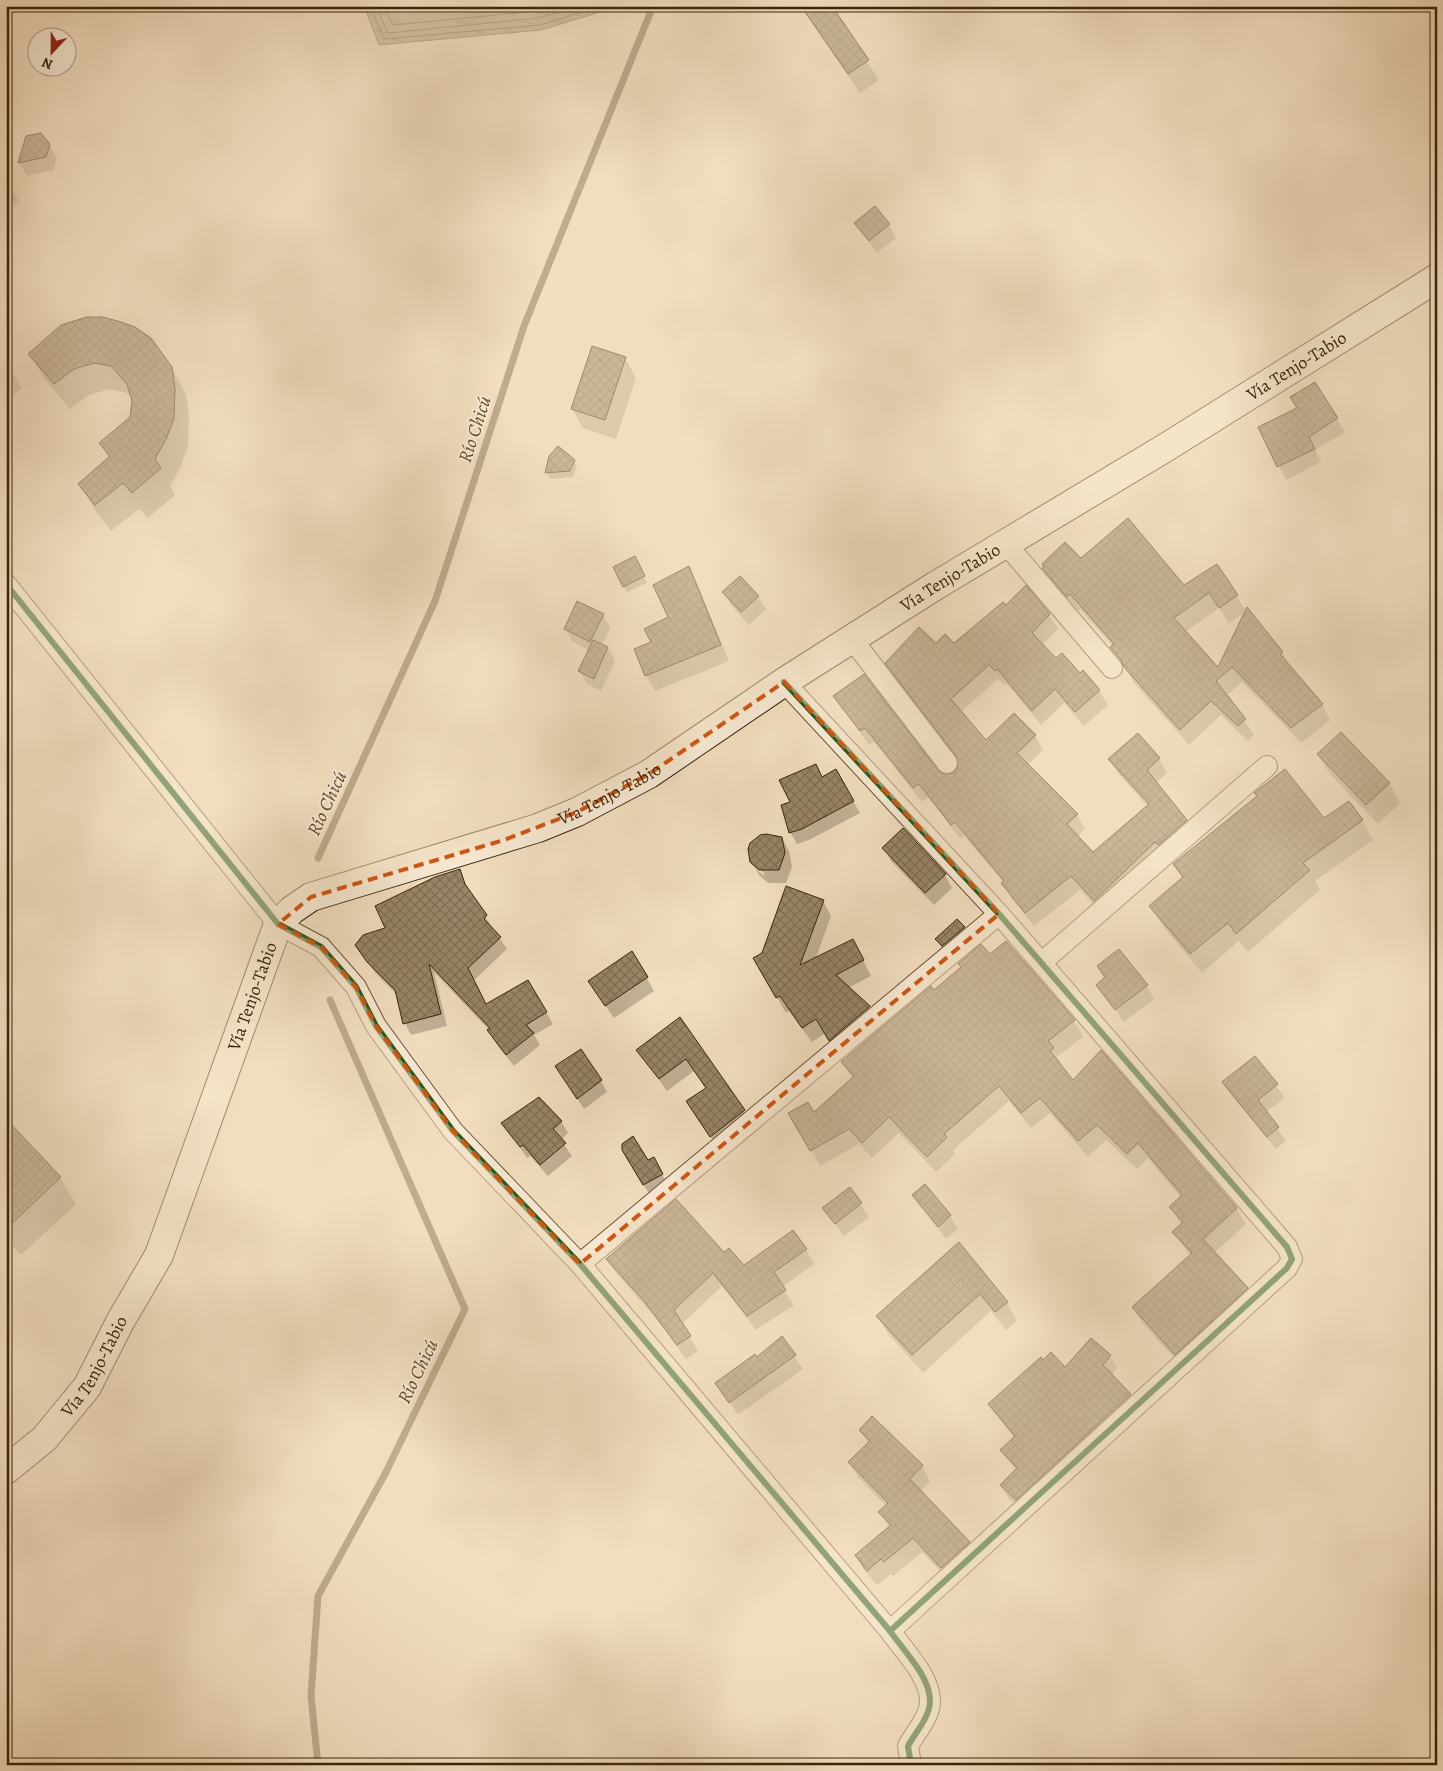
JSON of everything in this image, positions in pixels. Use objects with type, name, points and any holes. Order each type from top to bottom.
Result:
[{"type":"main road","name":"Vía Tenjo-Tabio","points":[[6,1470],[44,1439],[87,1387],[120,1322],[159,1255],[278,924],[292,910],[311,897],[504,840],[577,812],[649,774],[784,682],[852,639],[1165,448],[1437,278]]},
{"type":"street","points":[[1006,544],[1112,668]]},
{"type":"street","points":[[6,584],[278,924],[321,947],[356,987],[376,1026],[453,1131],[580,1264],[890,1631],[925,1681],[930,1701],[925,1718],[908,1746],[911,1765]]},
{"type":"street","points":[[852,639],[947,763]]},
{"type":"street","points":[[784,682],[999,914],[1287,1247],[1292,1259],[1287,1268],[890,1631]]},
{"type":"street","points":[[1041,964],[1267,766]]},
{"type":"street","points":[[580,1264],[999,914]]},
{"type":"highlighted area","points":[[784,682],[999,914],[580,1264],[453,1131],[376,1026],[356,987],[321,947],[278,924],[311,897],[504,840],[577,812],[649,774]]},
{"type":"water","points":[[364,6],[620,6],[541,30],[379,45]]},
{"type":"building","points":[[801,6],[832,6],[869,60],[848,74]]},
{"type":"building","points":[[41,133],[50,144],[46,157],[18,163],[26,136]]},
{"type":"building","points":[[875,206],[890,224],[869,241],[854,223]]},
{"type":"building","points":[[87,317],[102,317],[118,321],[135,327],[151,338],[172,367],[175,389],[174,419],[155,459],[161,468],[132,493],[123,483],[95,505],[78,484],[110,456],[99,443],[130,417],[132,401],[127,384],[111,366],[94,363],[74,369],[54,384],[28,354],[61,325]]},
{"type":"building","points":[[592,346],[626,357],[605,420],[571,409]]},
{"type":"building","points":[[1315,382],[1338,418],[1309,437],[1315,449],[1277,467],[1258,427],[1297,408],[1290,397]]},
{"type":"building","points":[[558,446],[575,460],[570,471],[545,473],[549,456]]},
{"type":"building","points":[[1128,518],[1184,585],[1217,564],[1238,595],[1219,608],[1209,593],[1174,618],[1218,667],[1247,607],[1283,652],[1280,654],[1323,704],[1291,728],[1232,667],[1216,681],[1246,719],[1238,726],[1211,701],[1180,730],[1124,667],[1121,660],[1110,647],[1114,644],[1070,594],[1067,597],[1042,568],[1044,567],[1042,564],[1065,542],[1081,558]]},
{"type":"building","points":[[635,556],[645,576],[623,587],[613,567]]},
{"type":"building","points":[[689,566],[721,645],[645,676],[634,649],[651,642],[644,629],[668,617],[653,585]]},
{"type":"building","points":[[740,576],[759,596],[741,612],[722,592]]},
{"type":"building","points":[[1026,585],[1050,614],[1032,633],[1056,658],[1062,653],[1080,673],[1083,670],[1100,690],[1075,712],[1055,689],[1032,711],[997,669],[995,671],[989,665],[951,699],[986,740],[1014,713],[1036,735],[1017,753],[1078,814],[1067,824],[1093,852],[1149,804],[1108,759],[1138,733],[1160,758],[1147,770],[1187,820],[1158,845],[1155,842],[1094,901],[1071,876],[1025,913],[1001,883],[1004,881],[955,822],[951,825],[919,784],[913,788],[865,728],[860,731],[833,696],[864,674],[938,770],[943,774],[954,773],[958,767],[956,756],[885,663],[919,627],[936,643],[945,634],[954,643],[1003,602],[1006,605]]},
{"type":"building","points":[[577,601],[604,614],[590,642],[564,629]]},
{"type":"building","points":[[593,640],[608,647],[594,679],[578,671]]},
{"type":"building","points":[[1341,732],[1390,783],[1366,805],[1317,754]]},
{"type":"building","points":[[816,764],[822,777],[836,769],[854,801],[802,829],[789,833],[781,805],[790,802],[779,780]]},
{"type":"building","points":[[1285,769],[1324,818],[1349,801],[1363,820],[1303,863],[1310,870],[1236,934],[1228,923],[1190,954],[1149,906],[1183,877],[1173,864],[1257,796],[1254,793]]},
{"type":"building","points":[[903,828],[946,874],[925,893],[882,848]]},
{"type":"building","points":[[766,834],[782,837],[785,853],[779,870],[759,870],[750,862],[748,849],[750,843],[760,835]]},
{"type":"building","points":[[460,869],[465,884],[487,915],[484,919],[501,937],[468,968],[486,1004],[528,980],[547,1012],[526,1025],[534,1033],[506,1055],[487,1030],[490,1028],[429,964],[441,1014],[403,1024],[395,990],[367,962],[355,945],[363,935],[385,928],[375,906],[435,877]]},
{"type":"building","points":[[786,886],[824,900],[800,965],[853,939],[864,960],[836,975],[870,1006],[829,1041],[816,1019],[802,1028],[780,996],[776,998],[753,958],[762,953]]},
{"type":"building","points":[[957,919],[965,927],[942,946],[935,939]]},
{"type":"building","points":[[1006,941],[1075,1020],[1048,1041],[1054,1048],[1050,1051],[1073,1080],[1101,1050],[1237,1208],[1203,1239],[1248,1288],[1175,1355],[1132,1307],[1192,1253],[1172,1232],[1183,1222],[1169,1207],[1182,1195],[1138,1143],[1127,1154],[1097,1125],[1078,1141],[1040,1098],[1021,1113],[999,1086],[944,1134],[947,1137],[927,1157],[889,1117],[862,1143],[849,1129],[810,1151],[788,1113],[808,1102],[814,1112],[854,1076],[841,1062],[931,986],[934,990],[961,967],[958,964],[981,944],[990,954]]},
{"type":"building","points":[[1119,949],[1148,985],[1115,1010],[1096,985],[1105,977],[1097,966]]},
{"type":"building","points":[[632,951],[648,977],[605,1006],[588,981]]},
{"type":"building","points":[[680,1017],[745,1110],[710,1137],[686,1101],[706,1088],[686,1059],[659,1079],[636,1050]]},
{"type":"building","points":[[581,1049],[602,1080],[577,1099],[555,1066]]},
{"type":"building","points":[[1255,1056],[1278,1084],[1258,1100],[1279,1127],[1267,1137],[1222,1082]]},
{"type":"building","points":[[539,1097],[562,1121],[553,1129],[566,1143],[540,1165],[523,1145],[520,1147],[501,1123]]},
{"type":"building","points":[[6,1119],[61,1177],[6,1229]]},
{"type":"building","points":[[633,1136],[648,1160],[654,1157],[663,1174],[643,1185],[622,1150],[622,1144]]},
{"type":"building","points":[[925,1184],[951,1215],[938,1227],[912,1195]]},
{"type":"building","points":[[850,1187],[862,1203],[835,1224],[822,1208]]},
{"type":"building","points":[[676,1199],[724,1252],[729,1248],[744,1265],[793,1230],[807,1249],[774,1272],[786,1290],[747,1316],[713,1273],[674,1310],[691,1336],[677,1345],[644,1301],[606,1259]]},
{"type":"building","points":[[959,1242],[1008,1302],[995,1312],[980,1294],[912,1355],[876,1316]]},
{"type":"building","points":[[782,1336],[796,1355],[729,1403],[715,1383],[755,1354],[757,1357]]},
{"type":"building","points":[[1091,1338],[1111,1355],[1103,1365],[1131,1394],[1016,1500],[1000,1485],[1017,1468],[1000,1450],[1015,1436],[988,1404],[1041,1357],[1043,1360],[1051,1352],[1065,1367]]},
{"type":"building","points":[[872,1416],[923,1465],[910,1479],[970,1542],[941,1568],[913,1538],[884,1562],[881,1559],[867,1571],[855,1555],[891,1525],[878,1512],[888,1503],[848,1462],[870,1441],[859,1430]]},
{"type":"waterway","name":"Río Chicú","points":[[318,858],[435,601],[524,326],[653,6]]},
{"type":"waterway","name":"Río Chicú","points":[[318,1765],[311,1696],[318,1596],[385,1474],[465,1309],[330,1000]]},
{"type":"cycle path","points":[[6,584],[278,924],[321,947],[356,987],[376,1026],[453,1131],[580,1264],[890,1631],[921,1673],[929,1692],[928,1713],[908,1746],[911,1765]]},
{"type":"cycle path","points":[[784,682],[999,914],[1287,1247],[1292,1259],[1287,1268],[890,1631]]}]
